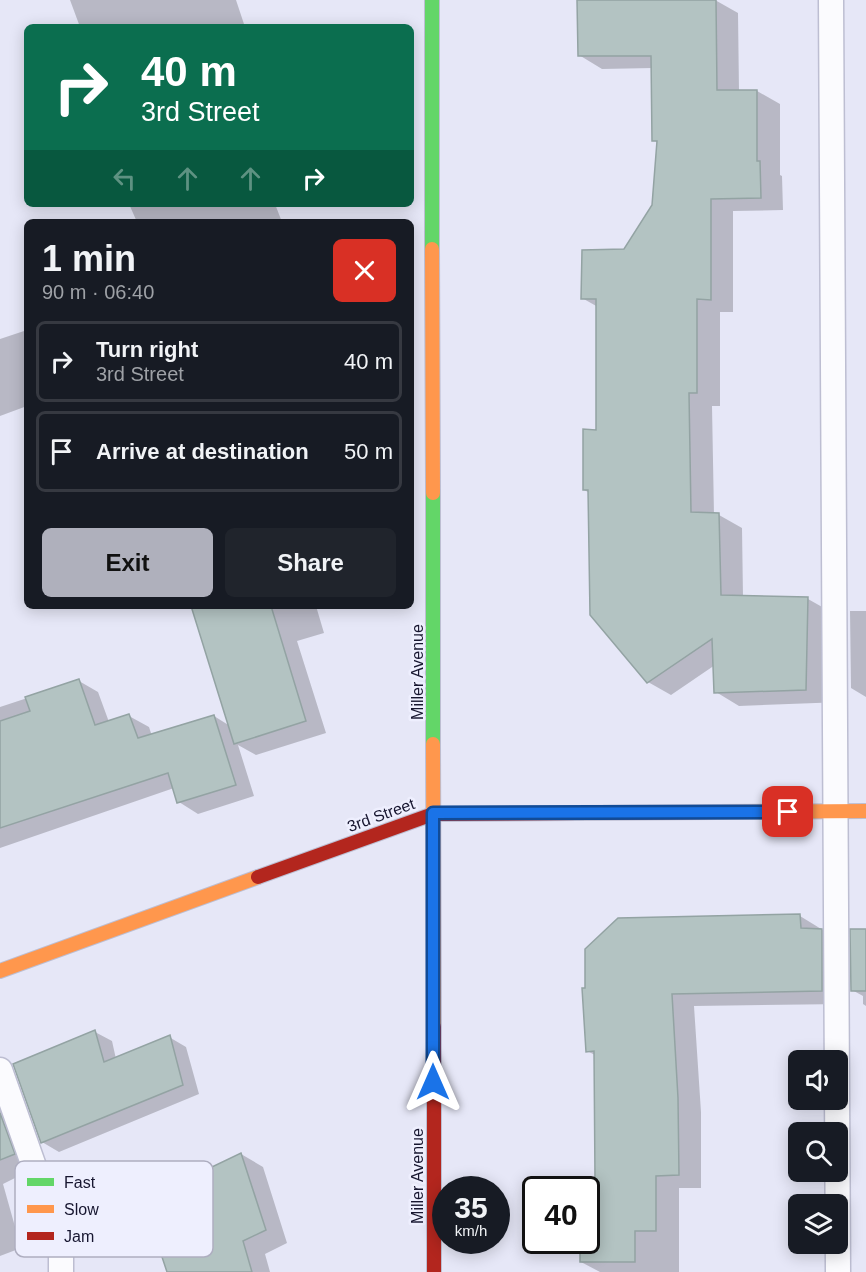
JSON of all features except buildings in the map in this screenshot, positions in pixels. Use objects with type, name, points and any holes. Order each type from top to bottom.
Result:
[{"type":"street","name":"Miller Avenue","points":[[432,0],[434,1272]]},
{"type":"street","name":"3rd Street","points":[[0,971],[433,813],[866,811]]},
{"type":"lane","points":[[831,0],[838,1272]]},
{"type":"lane","points":[[0,1070],[32,1161]]},
{"type":"traffic: fast","points":[[432,0],[432,249]]},
{"type":"traffic: fast","points":[[433,493],[433,744]]},
{"type":"traffic: slow","points":[[432,249],[433,493]]},
{"type":"traffic: slow","points":[[433,744],[434,1027]]},
{"type":"traffic: slow","points":[[717,812],[866,811]]},
{"type":"traffic: slow","points":[[0,971],[258,877]]},
{"type":"traffic: jam","points":[[258,877],[433,814],[717,812]]},
{"type":"traffic: jam","points":[[434,1027],[434,1272]]},
{"type":"route","points":[[433,1082],[433,813],[788,812]]}]
